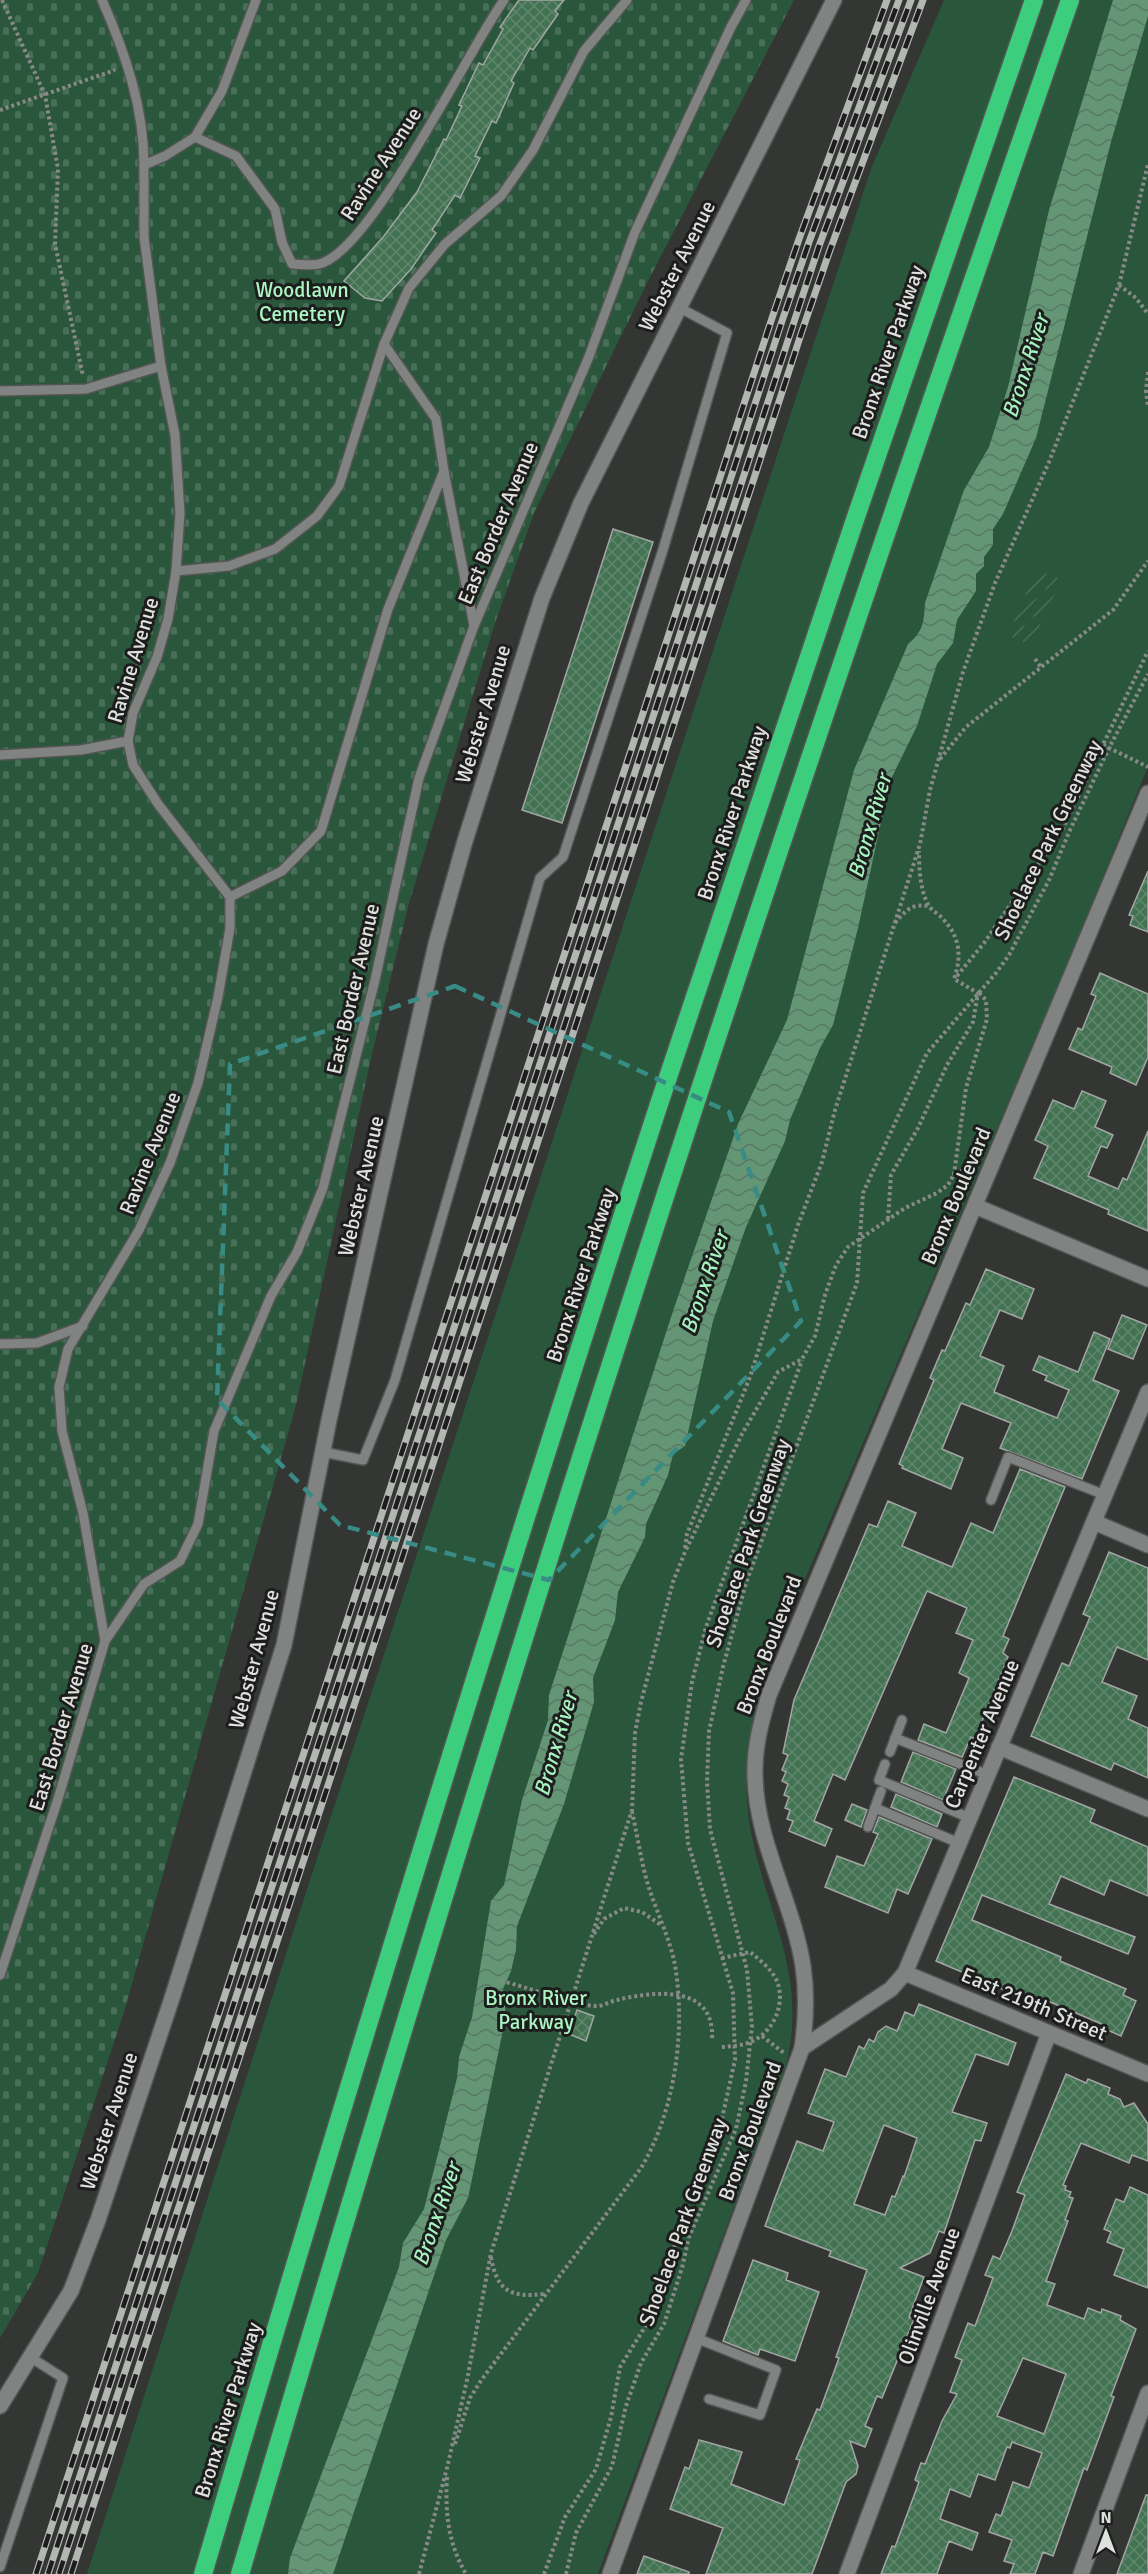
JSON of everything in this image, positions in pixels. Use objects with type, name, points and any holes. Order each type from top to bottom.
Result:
[{"type":"highway","name":"Bronx River Parkway","points":[[203,2574],[410,1890],[616,1236],[829,595],[1035,0]]},
{"type":"highway","points":[[240,2574],[404,2022],[633,1296],[862,601],[1070,0]]},
{"type":"street","name":"Webster Avenue","points":[[0,2406],[71,2292],[98,2220],[172,1998],[284,1645],[323,1452],[439,934],[520,661],[542,597],[566,536],[834,0]]},
{"type":"street","name":"Bronx Boulevard","points":[[610,2574],[796,2053],[805,2006],[803,1966],[759,1810],[755,1778],[760,1729],[775,1677],[1148,793]]},
{"type":"street","points":[[975,1206],[1148,1279]]},
{"type":"street","name":"Carpenter Avenue","points":[[796,2053],[891,1989],[905,1973],[1148,1392]]},
{"type":"street","points":[[1094,1522],[1148,1545]]},
{"type":"street","points":[[999,1747],[1148,1809]]},
{"type":"street","name":"East 219th Street","points":[[905,1973],[1148,2074]]},
{"type":"street","name":"Olinville Avenue","points":[[847,2574],[1049,2033]]},
{"type":"street","points":[[1081,2574],[1148,2393]]},
{"type":"lane","name":"Ravine Avenue","points":[[102,0],[128,66],[137,109],[144,165],[144,237],[161,366],[175,435],[180,513],[176,571],[168,619],[157,657],[133,713],[128,741],[133,765],[158,804],[230,897],[230,928],[218,997],[198,1083],[170,1163],[139,1230],[68,1349],[59,1387],[62,1431],[82,1512],[105,1641]]},
{"type":"lane","points":[[144,165],[165,156],[195,137],[222,91],[256,0]]},
{"type":"lane","name":"Ravine Avenue","points":[[195,137],[236,156],[274,209],[282,242],[291,264],[320,264],[350,243],[380,205],[487,24],[504,0]]},
{"type":"lane","points":[[176,571],[229,566],[274,549],[317,516],[339,486],[384,344],[409,288],[445,244],[501,196],[533,150],[584,51],[627,0]]},
{"type":"lane","name":"East Border Avenue","points":[[0,1975],[58,1799],[105,1641],[144,1584],[180,1561],[198,1524],[214,1431],[271,1296],[297,1252],[323,1188],[375,980],[420,778],[474,626],[588,359],[635,232],[731,27],[747,0]]},
{"type":"lane","points":[[323,1452],[363,1460],[396,1380],[540,878],[563,858],[662,554],[727,333],[680,308]]},
{"type":"lane","points":[[384,344],[436,419],[474,626]]},
{"type":"lane","points":[[0,391],[86,389],[161,366]]},
{"type":"lane","points":[[230,897],[282,871],[321,831],[388,609],[444,471]]},
{"type":"lane","points":[[0,755],[81,750],[128,741]]},
{"type":"lane","points":[[0,1344],[37,1343],[83,1326]]},
{"type":"lane","points":[[991,1500],[1008,1457],[1105,1495]]},
{"type":"lane","points":[[890,1752],[902,1720]]},
{"type":"lane","points":[[895,1738],[988,1775]]},
{"type":"lane","points":[[885,1764],[879,1779],[970,1818]]},
{"type":"lane","points":[[868,1827],[881,1791]]},
{"type":"lane","points":[[875,1808],[959,1843]]},
{"type":"lane","points":[[696,2338],[776,2370],[760,2415],[709,2399]]},
{"type":"lane","points":[[0,2567],[63,2378],[30,2357]]},
{"type":"path","points":[[2,0],[45,95],[58,169],[55,244],[86,389]]},
{"type":"path","points":[[0,110],[128,66]]},
{"type":"path","points":[[685,1552],[687,1534],[750,1377],[798,1225],[822,1162],[835,1110],[920,844],[938,762],[963,672],[995,583],[1049,462],[1119,285],[1148,164]]},
{"type":"path","points":[[1119,285],[1136,298],[1148,314]]},
{"type":"path","points":[[1148,372],[1148,407]]},
{"type":"path","points":[[938,762],[966,727],[1113,610],[1148,561]]},
{"type":"path","points":[[954,979],[984,943],[1063,828],[1148,651]]},
{"type":"path","points":[[1035,659],[1041,667]]},
{"type":"path","name":"Shoelace Park Greenway","points":[[566,2574],[576,2533],[612,2466],[626,2406],[641,2363],[664,2324],[682,2268],[689,2236],[736,2129],[746,2081],[752,2027],[750,1991],[710,1829],[707,1782],[709,1731],[723,1667],[746,1583],[857,1283],[863,1193],[927,1053],[1009,955],[1049,880],[1109,748],[1148,674]]},
{"type":"path","points":[[1103,745],[1148,767]]},
{"type":"path","points":[[920,844],[919,865],[929,906],[952,931],[960,950],[954,979]]},
{"type":"path","points":[[894,924],[908,907],[929,906]]},
{"type":"path","points":[[954,979],[986,1000],[987,1019],[966,1088],[954,1174]]},
{"type":"path","points":[[888,1219],[891,1175],[918,1128],[947,1065],[973,1022],[978,993]]},
{"type":"path","name":"Shoelace Park Greenway","points":[[544,2574],[565,2517],[596,2469],[611,2417],[620,2367],[648,2322],[689,2204],[722,2123],[735,2060],[733,1993],[688,1843],[681,1759],[692,1682],[706,1628],[802,1359],[815,1336],[825,1295],[836,1265],[848,1247],[859,1239],[913,1203],[937,1193],[948,1185],[954,1174],[958,1177],[976,1152],[984,1150],[978,1161],[991,1167]]},
{"type":"path","points":[[466,2574],[450,2539],[445,2504],[447,2468],[470,2398],[545,2294],[606,2217],[656,2143],[676,2052],[678,1995],[674,1963],[648,1886],[632,1810],[635,1733],[640,1702],[674,1581],[685,1552],[765,1392],[778,1372],[802,1359]]},
{"type":"path","points":[[419,2574],[467,2380],[491,2253],[632,1810]]},
{"type":"path","points":[[591,1939],[604,1919],[624,1908],[642,1912],[662,1925]]},
{"type":"path","points":[[722,1958],[750,1952],[759,1959],[776,1980],[779,1994],[777,2014],[762,2036],[750,2043],[722,2047]]},
{"type":"path","points":[[501,1981],[597,2007],[613,2000],[633,1996],[678,1995],[688,1997],[705,2008],[713,2024],[712,2040]]},
{"type":"path","points":[[762,2036],[796,2053]]},
{"type":"path","points":[[491,2253],[495,2277],[508,2291],[525,2297],[545,2294]]},
{"type":"highlighted area","points":[[455,986],[729,1112],[801,1321],[549,1580],[340,1525],[217,1399],[230,1064]]},
{"type":"green space","name":"Woodlawn Cemetery","points":[[0,0],[794,0],[648,281],[534,513],[495,623],[409,903],[371,1058],[296,1405],[124,2012],[38,2273],[0,2338]]},
{"type":"green space","name":"Bronx River Parkway","points":[[944,0],[1148,0],[1148,766],[1077,941],[768,1666],[752,1728],[746,1789],[751,1833],[789,1974],[792,2033],[786,2066],[598,2574],[87,2574],[296,1923],[871,169]]},
{"type":"green space","points":[[1037,569],[1047,574],[1018,640],[1008,635]]},
{"type":"green space","points":[[1052,575],[1061,580],[1031,645],[1022,642]]},
{"type":"water","name":"Bronx River","points":[[1113,0],[1148,0],[1148,16],[1111,142],[1036,438],[1003,514],[993,529],[993,545],[984,557],[984,566],[976,574],[976,591],[957,620],[953,643],[937,664],[917,726],[890,781],[858,928],[833,1025],[820,1048],[790,1120],[785,1141],[746,1227],[713,1321],[685,1446],[673,1454],[668,1475],[646,1524],[645,1537],[618,1592],[615,1620],[593,1678],[594,1702],[564,1804],[517,1926],[516,1950],[511,1971],[503,1989],[506,2016],[468,2198],[446,2240],[333,2574],[288,2574],[290,2558],[399,2267],[403,2243],[424,2209],[457,2078],[459,2057],[472,2017],[491,1901],[504,1885],[522,1800],[548,1720],[549,1695],[673,1311],[738,1124],[787,1020],[854,770],[908,644],[922,626],[925,603],[964,490],[989,447],[1008,387],[1049,210]]},
{"type":"building","points":[[519,0],[564,0],[555,11],[558,14],[533,50],[530,48],[511,81],[514,83],[496,123],[492,121],[475,156],[480,158],[460,198],[455,195],[432,230],[436,233],[411,269],[382,301],[365,298],[344,281],[384,236],[417,192],[444,139],[446,140],[462,106],[459,105],[479,63],[483,65],[503,29],[500,27]]},
{"type":"building","points":[[613,529],[653,542],[562,823],[522,810]]},
{"type":"building","points":[[1148,871],[1148,932],[1130,925],[1133,916],[1129,915]]},
{"type":"building","points":[[1100,973],[1148,994],[1148,1057],[1136,1085],[1110,1073],[1112,1067],[1069,1049],[1078,1028],[1082,1030],[1096,996],[1091,994]]},
{"type":"building","points":[[1082,1091],[1106,1101],[1095,1127],[1113,1135],[1107,1148],[1101,1146],[1088,1176],[1118,1189],[1123,1178],[1127,1180],[1148,1131],[1148,1231],[1108,1214],[1109,1210],[1034,1178],[1048,1146],[1035,1140],[1053,1100],[1074,1109]]},
{"type":"building","points":[[986,1269],[1034,1289],[1022,1319],[1000,1310],[980,1356],[1004,1366],[994,1392],[1057,1418],[1069,1390],[1045,1380],[1047,1376],[1033,1370],[1039,1356],[1078,1372],[1094,1332],[1110,1339],[1093,1380],[1119,1391],[1082,1479],[1000,1448],[1011,1423],[961,1403],[942,1449],[963,1458],[951,1489],[902,1468],[903,1466],[899,1464],[934,1380],[930,1378],[942,1350],[945,1351],[966,1303],[970,1305]]},
{"type":"building","points":[[1122,1315],[1147,1325],[1133,1359],[1108,1349]]},
{"type":"building","points":[[1020,1469],[1065,1487],[1003,1636],[1009,1639],[1003,1653],[1008,1657],[975,1739],[971,1737],[962,1757],[918,1740],[924,1724],[946,1733],[969,1678],[959,1673],[973,1640],[956,1633],[967,1608],[927,1591],[845,1780],[833,1774],[814,1821],[832,1829],[825,1846],[789,1831],[793,1821],[787,1819],[790,1810],[785,1808],[789,1797],[784,1795],[788,1784],[782,1781],[786,1772],[782,1770],[788,1755],[783,1753],[794,1700],[869,1524],[877,1527],[888,1501],[916,1513],[902,1546],[952,1567],[971,1523],[993,1533]]},
{"type":"building","points":[[1109,1552],[1148,1568],[1148,1660],[1117,1647],[1102,1682],[1137,1696],[1128,1719],[1148,1728],[1148,1778],[1114,1763],[1111,1770],[1031,1736],[1062,1663],[1069,1666],[1090,1617],[1083,1614]]},
{"type":"building","points":[[913,1752],[956,1769],[943,1800],[901,1782]]},
{"type":"building","points":[[1014,1777],[1095,1810],[1090,1822],[1148,1847],[1148,1896],[1110,1880],[1104,1895],[1061,1876],[1049,1904],[1135,1937],[1128,1954],[982,1895],[972,1920],[1061,1957],[1060,1961],[1126,1989],[1123,1995],[1136,2001],[1121,2036],[1103,2028],[1104,2025],[1041,1998],[1040,2001],[1010,1988],[1009,1992],[936,1961]]},
{"type":"building","points":[[896,1794],[942,1814],[937,1827],[891,1807]]},
{"type":"building","points":[[852,1804],[867,1810],[861,1827],[845,1820]]},
{"type":"building","points":[[879,1817],[932,1839],[908,1894],[897,1889],[888,1913],[825,1887],[837,1856],[864,1866],[878,1834],[873,1832]]},
{"type":"building","points":[[919,2004],[1016,2043],[1008,2065],[976,2054],[952,2112],[987,2123],[981,2141],[975,2140],[944,2233],[939,2231],[930,2253],[900,2268],[924,2277],[909,2317],[914,2319],[882,2398],[877,2396],[865,2426],[872,2429],[865,2447],[850,2441],[858,2466],[856,2474],[846,2482],[812,2574],[706,2574],[723,2528],[670,2509],[685,2467],[689,2469],[699,2440],[742,2452],[731,2484],[784,2505],[800,2460],[796,2459],[817,2409],[820,2410],[867,2270],[829,2256],[831,2251],[765,2226],[775,2198],[797,2141],[823,2151],[834,2122],[808,2113],[825,2069],[846,2077],[859,2046],[864,2049],[869,2039],[874,2042],[878,2032],[886,2026],[897,2031],[905,2012],[914,2016]],"holes":[[[884,2125],[917,2138],[904,2177],[895,2197],[892,2196],[885,2215],[854,2204]]]},
{"type":"building","points":[[577,2010],[594,2016],[586,2041],[569,2034]]},
{"type":"building","points":[[1066,2074],[1086,2083],[1088,2079],[1110,2088],[1108,2094],[1120,2099],[1124,2107],[1134,2103],[1148,2124],[1148,2161],[1132,2155],[1129,2163],[1081,2143],[1063,2185],[1066,2186],[1065,2190],[1071,2192],[1069,2197],[1073,2198],[1065,2220],[1068,2221],[1046,2281],[1055,2284],[1047,2305],[1084,2319],[1088,2308],[1101,2313],[1102,2309],[1121,2316],[1120,2320],[1136,2329],[1111,2396],[1114,2397],[1087,2470],[1084,2468],[1053,2556],[1043,2552],[1035,2574],[1010,2574],[1014,2564],[1004,2561],[1012,2540],[989,2532],[996,2514],[1001,2516],[1013,2482],[1029,2488],[1042,2453],[1012,2442],[1010,2448],[1007,2447],[995,2480],[978,2474],[970,2497],[950,2489],[940,2519],[978,2533],[972,2550],[949,2541],[937,2574],[881,2574],[892,2546],[895,2547],[919,2482],[915,2480],[921,2463],[925,2464],[942,2421],[957,2394],[950,2392],[962,2360],[955,2357],[968,2323],[975,2326],[993,2278],[985,2275],[993,2256],[1000,2259],[1012,2231],[1025,2195],[1017,2192]],"holes":[[[1023,2358],[1066,2374],[1044,2434],[997,2416]]]},
{"type":"building","points":[[1130,2187],[1148,2195],[1148,2288],[1114,2275],[1124,2249],[1107,2242],[1111,2232],[1104,2229],[1116,2199],[1124,2202]]},
{"type":"building","points":[[753,2260],[788,2273],[786,2280],[819,2292],[795,2361],[760,2349],[758,2355],[723,2341]]},
{"type":"building","points":[[1146,2495],[1148,2495],[1148,2574],[1117,2574]]},
{"type":"building","points":[[644,2556],[689,2572],[689,2574],[637,2574]]},
{"type":"railway","points":[[36,2574],[771,321],[887,0]]},
{"type":"railway","points":[[48,2574],[781,324],[899,0]]},
{"type":"railway","points":[[59,2574],[819,246],[911,0]]},
{"type":"railway","points":[[71,2574],[802,331],[923,0]]}]
